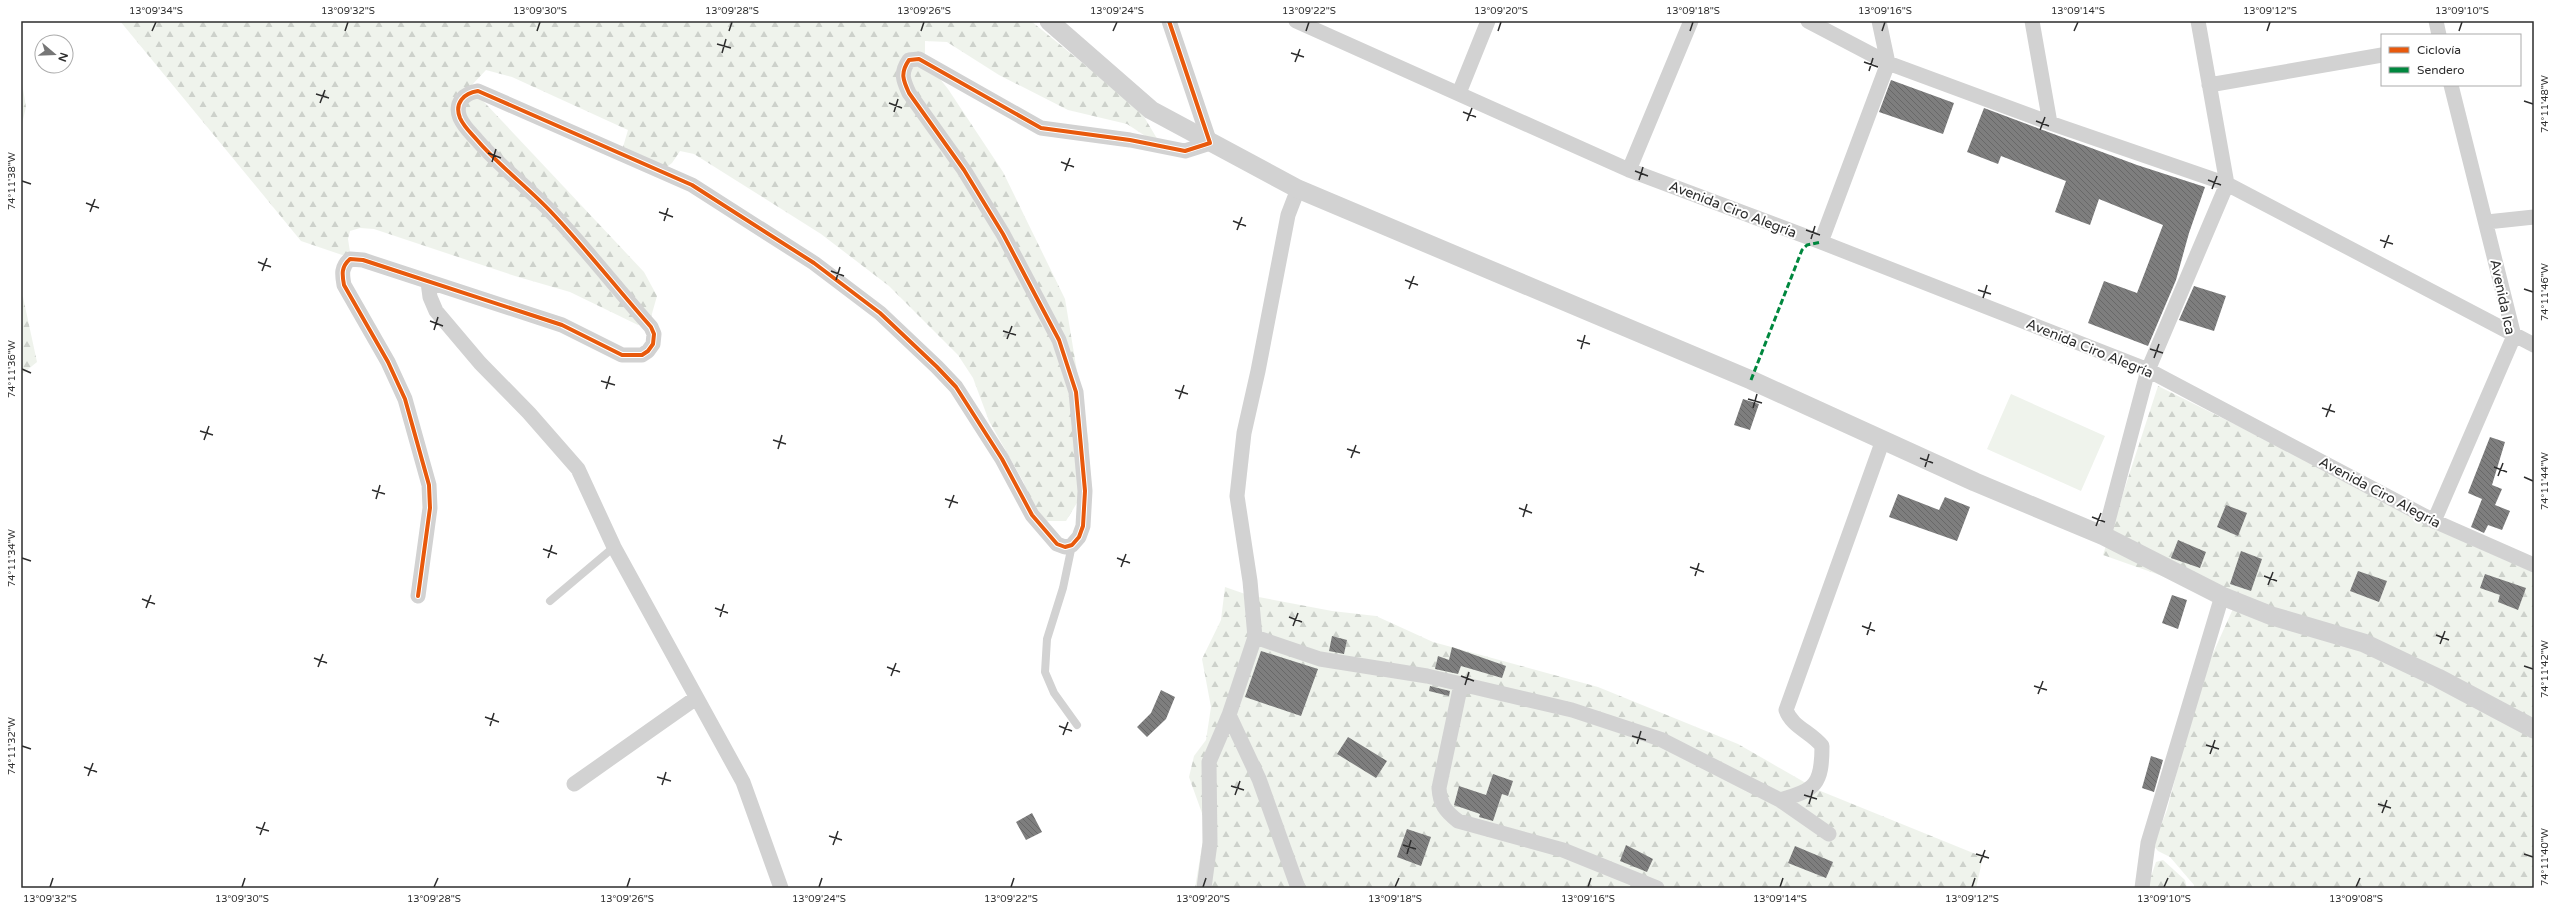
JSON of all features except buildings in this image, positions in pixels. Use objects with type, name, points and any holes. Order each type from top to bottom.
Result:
[{"type":"street","points":[[1049,21],[1151,110],[1298,189],[1751,380],[1883,440],[2104,536],[2222,596],[2272,616],[2364,643],[2438,678],[2534,730]]},
{"type":"street","points":[[1170,21],[1210,143]]},
{"type":"street","name":"Avenida Ciro Alegría","points":[[1296,21],[1629,170],[1821,242],[2148,370],[2434,521],[2534,566]]},
{"type":"street","points":[[1459,93],[1488,21]]},
{"type":"street","points":[[1629,170],[1691,21]]},
{"type":"street","points":[[1808,21],[1888,63],[2050,123],[2227,184],[2377,261],[2514,336],[2534,345]]},
{"type":"street","points":[[1821,242],[1888,63],[1879,21]]},
{"type":"street","points":[[2032,21],[2050,123]]},
{"type":"street","points":[[2104,536],[2148,370],[2227,184],[2198,21]]},
{"type":"street","points":[[2436,21],[2439,34]]},
{"type":"street","points":[[2209,85],[2381,55]]},
{"type":"street","points":[[418,596],[430,508],[429,485],[405,399],[388,362],[344,285],[342,272],[344,264],[350,259],[363,260],[562,325],[622,355],[642,355],[648,351],[653,344],[654,334],[651,327],[553,214],[498,164],[465,127],[460,118],[459,107],[462,97],[468,93],[478,91],[692,185],[814,262],[880,313],[956,387],[1002,459],[1032,515],[1056,544],[1065,547],[1072,545],[1079,537],[1083,526],[1085,490],[1076,392],[1059,340],[1003,234],[964,170],[910,93],[902,79],[904,67],[909,60],[919,59],[1041,128],[1123,138],[1185,151],[1210,143]]},
{"type":"street","name":"Avenida Ica","points":[[2434,521],[2514,336],[2487,222],[2451,86]]},
{"type":"street","points":[[1204,888],[1210,843],[1209,762],[1229,715],[1255,638],[1250,581],[1237,496],[1244,433],[1258,371],[1288,215],[1298,189]]},
{"type":"street","points":[[2487,222],[2534,218]]},
{"type":"street","points":[[428,282],[430,297],[436,311],[480,363],[529,413],[578,470],[614,548],[743,782],[781,888]]},
{"type":"street","points":[[1780,800],[1809,790],[1819,777],[1822,746],[1816,738],[1790,721],[1786,710],[1883,440]]},
{"type":"street","points":[[2142,888],[2150,836],[2222,596]]},
{"type":"street","points":[[1255,638],[1320,659],[1427,676],[1572,710],[1660,739],[1780,800],[1829,834]]},
{"type":"street","points":[[1461,684],[1439,788],[1440,801],[1447,812],[1458,821],[1563,850],[1657,888]]},
{"type":"street","points":[[574,784],[696,698]]},
{"type":"street","points":[[1229,715],[1259,779],[1281,835],[1298,888]]},
{"type":"lane","points":[[1072,545],[1063,588],[1047,639],[1045,672],[1054,693],[1077,725]]},
{"type":"lane","points":[[550,601],[614,548]]},
{"type":"green space","points":[[120,21],[1031,21],[1140,110],[1162,147],[1127,124],[1068,110],[999,75],[947,42],[925,41],[925,60],[948,89],[1003,172],[1065,299],[1089,444],[1083,493],[1066,521],[1044,521],[1026,497],[1024,483],[989,421],[973,378],[958,355],[889,286],[821,234],[694,154],[680,151],[672,163],[660,172],[623,147],[628,130],[512,77],[486,70],[470,87],[644,272],[657,296],[651,317],[638,325],[570,292],[515,276],[374,229],[360,228],[350,231],[348,239],[351,258],[301,241]]},
{"type":"green space","points":[[21,77],[26,107],[21,128]]},
{"type":"green space","points":[[21,295],[23,297],[37,362],[21,375]]},
{"type":"green space","points":[[2158,386],[2433,523],[2534,565],[2534,888],[2194,888],[2194,885],[2170,857],[2158,851],[2153,845],[2167,810],[2201,680],[2236,602],[2103,555]]},
{"type":"green space","points":[[2011,394],[2105,436],[2081,491],[1987,449]]},
{"type":"green space","points":[[1225,587],[1248,595],[1332,611],[1376,616],[1433,642],[1598,687],[1738,744],[1818,790],[1983,857],[1976,888],[1195,888],[1203,840],[1203,816],[1189,777],[1194,756],[1206,740],[1211,707],[1202,659],[1221,620]]},
{"type":"green space","points":[[2163,860],[2185,880],[2187,888],[2147,888],[2156,862]]},
{"type":"marked path","points":[[1751,380],[1802,250],[1807,245],[1821,242]]},
{"type":"cycle path","points":[[418,596],[430,508],[429,485],[405,399],[388,362],[344,285],[343,271],[347,262],[350,259],[363,260],[562,325],[622,355],[642,355],[648,351],[653,344],[654,334],[651,327],[566,228],[544,204],[486,150],[466,127],[458,113],[459,103],[465,96],[478,91],[692,185],[814,263],[880,313],[956,387],[1002,459],[1032,515],[1057,544],[1065,547],[1072,545],[1079,537],[1083,526],[1085,491],[1076,392],[1059,340],[1003,234],[964,170],[909,93],[905,84],[903,73],[909,60],[919,59],[1041,128],[1130,140],[1185,151],[1210,143],[1169,21]]}]
